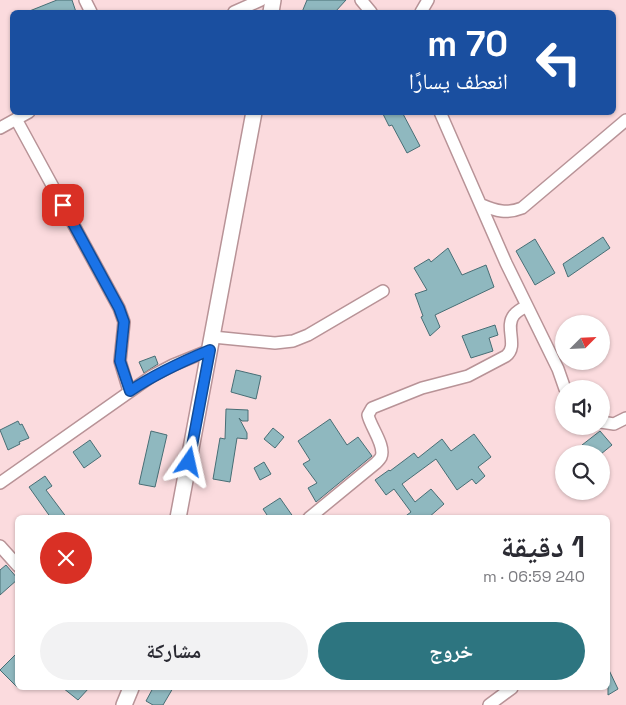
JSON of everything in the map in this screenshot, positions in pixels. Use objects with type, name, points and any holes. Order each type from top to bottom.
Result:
[{"type":"street","points":[[238,10],[261,0]]},
{"type":"street","points":[[361,0],[369,10]]},
{"type":"street","points":[[0,128],[23,115]]},
{"type":"street","points":[[179,515],[253,115]]},
{"type":"street","points":[[441,115],[506,263],[562,380]]},
{"type":"street","points":[[16,119],[119,308],[124,322],[120,361],[130,391]]},
{"type":"street","points":[[482,205],[507,212],[522,208],[626,120]]},
{"type":"street","points":[[0,483],[152,376],[212,343],[276,343],[293,341],[308,335],[383,291]]},
{"type":"street","points":[[313,515],[382,456],[379,441],[369,422],[368,415],[372,408],[422,388],[468,376],[506,356],[512,346],[511,320],[514,315],[527,306]]},
{"type":"street","points":[[610,423],[614,424],[626,418]]},
{"type":"street","points":[[0,546],[15,563]]},
{"type":"street","points":[[124,705],[130,690]]},
{"type":"street","points":[[489,705],[509,690]]},
{"type":"building","points":[[57,0],[72,0],[75,10],[32,10]]},
{"type":"building","points":[[307,0],[346,0],[337,10],[303,10]]},
{"type":"building","points":[[384,115],[404,115],[420,146],[407,153],[392,125],[389,126]]},
{"type":"building","points":[[603,237],[610,248],[568,277],[563,264]]},
{"type":"building","points":[[535,239],[555,273],[535,285],[516,251]]},
{"type":"building","points":[[448,248],[462,275],[486,265],[494,287],[435,315],[440,327],[430,336],[421,317],[423,316],[415,294],[427,290],[414,268],[429,259],[431,262]]},
{"type":"building","points":[[495,325],[498,335],[489,338],[493,351],[471,358],[462,336]]},
{"type":"building","points":[[155,356],[158,364],[144,373],[139,362]]},
{"type":"building","points":[[236,370],[261,376],[256,399],[231,392]]},
{"type":"building","points":[[226,409],[248,410],[248,421],[242,421],[239,418],[247,433],[247,439],[237,438],[230,482],[213,479],[220,438],[225,439]]},
{"type":"building","points":[[330,419],[347,445],[358,437],[372,456],[316,502],[308,488],[317,483],[303,464],[310,460],[298,441]]},
{"type":"building","points":[[18,421],[20,425],[22,424],[29,438],[8,450],[0,430]]},
{"type":"building","points":[[273,428],[284,437],[275,448],[264,439]]},
{"type":"building","points":[[151,431],[167,435],[155,487],[139,484]]},
{"type":"building","points":[[474,434],[491,457],[478,467],[485,476],[476,484],[472,479],[457,490],[436,459],[402,484],[415,502],[431,489],[444,504],[431,515],[407,515],[411,512],[394,489],[386,495],[375,480],[414,453],[418,458],[442,439],[451,451]]},
{"type":"building","points":[[595,435],[603,435],[612,445],[610,447],[610,445],[582,445]]},
{"type":"building","points":[[90,440],[101,456],[84,468],[73,452]]},
{"type":"building","points":[[264,462],[271,474],[260,480],[254,468]]},
{"type":"building","points":[[45,476],[52,486],[46,490],[65,515],[49,515],[29,487]]},
{"type":"building","points":[[280,498],[292,515],[267,515],[263,509]]},
{"type":"building","points":[[6,565],[15,576],[15,582],[0,595],[0,570]]},
{"type":"building","points":[[15,655],[15,685],[0,670]]},
{"type":"building","points":[[610,672],[618,689],[608,695],[608,690],[610,690]]},
{"type":"building","points":[[66,690],[87,690],[78,700]]},
{"type":"building","points":[[152,690],[172,690],[163,705],[153,705],[146,701]]},
{"type":"route","points":[[63,205],[119,308],[124,322],[120,361],[130,391],[173,365],[210,350],[189,462]]}]
